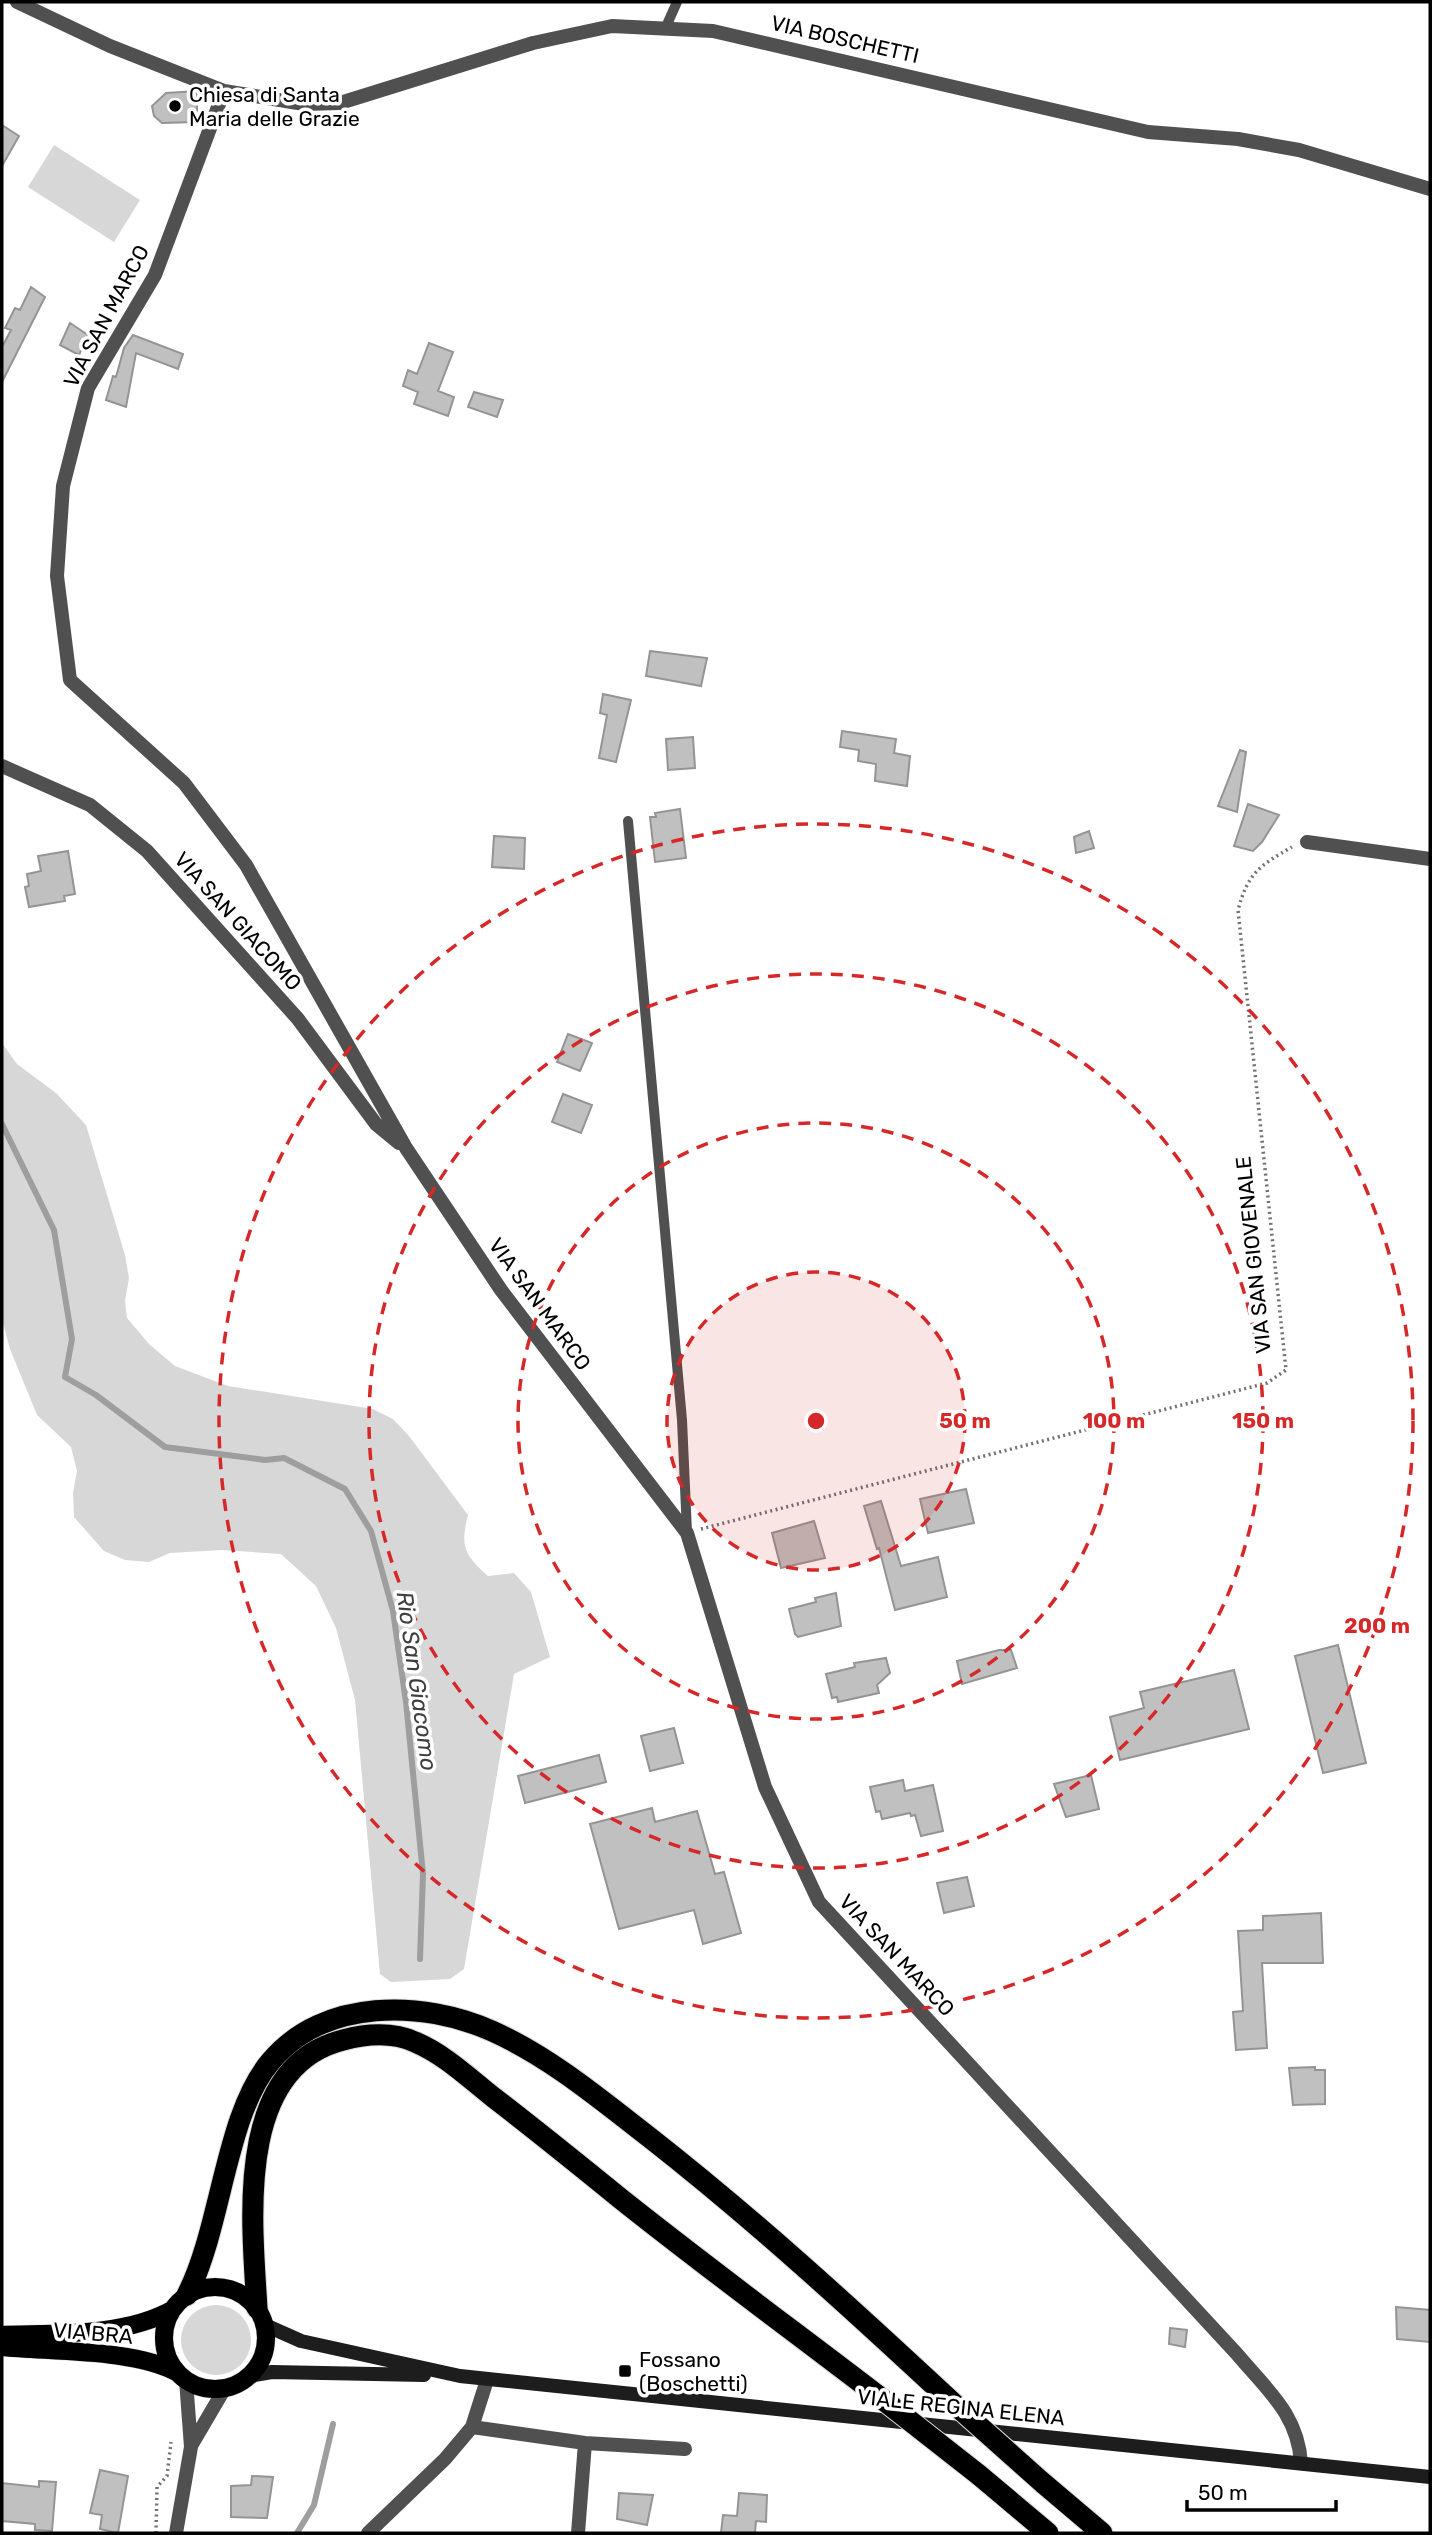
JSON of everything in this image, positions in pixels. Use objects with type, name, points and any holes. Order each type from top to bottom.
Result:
[{"type":"highway","points":[[187,2295],[211,2233],[241,2120],[258,2078],[271,2060],[306,2032],[335,2020],[373,2011],[425,2011],[492,2031],[536,2055],[592,2092],[724,2195],[952,2402],[1102,2533]]},
{"type":"highway","points":[[261,2316],[256,2169],[264,2118],[271,2099],[286,2074],[315,2050],[359,2035],[398,2037],[415,2041],[458,2069],[668,2236],[979,2475],[1048,2533]]},
{"type":"main road","points":[[225,2287],[248,2298],[261,2316],[264,2353],[249,2376],[225,2388],[206,2388],[182,2377],[165,2348],[164,2334],[172,2310],[187,2295],[199,2289],[225,2287]]},
{"type":"main road","name":"VIA BRA","points":[[2,2335],[111,2328],[153,2318],[172,2310]]},
{"type":"main road","name":"VIALE REGINA ELENA","points":[[261,2316],[301,2342],[487,2380],[1430,2477]]},
{"type":"main road","name":"VIA BRA","points":[[2,2347],[135,2358],[158,2364],[182,2377]]},
{"type":"main road","name":"VIALE REGINA ELENA","points":[[249,2376],[272,2372],[460,2376]]},
{"type":"street","name":"VIA BOSCHETTI","points":[[17,2],[110,47],[224,91],[304,104],[340,103],[533,43],[612,26],[713,31],[822,54],[1148,132],[1238,139],[1299,150],[1430,189]]},
{"type":"street","name":"VIA SAN MARCO","points":[[224,91],[155,275],[88,387],[63,486],[57,576],[70,680],[184,783],[246,865],[406,1148],[501,1290],[687,1532],[765,1787],[819,1902],[1237,2354],[1293,2422],[1300,2439],[1301,2463]]},
{"type":"street","name":"VIA SAN GIACOMO","points":[[2,766],[90,805],[147,851],[298,1019],[376,1124],[406,1148]]},
{"type":"street","points":[[1307,842],[1430,859]]},
{"type":"street","points":[[176,2533],[191,2447],[182,2377]]},
{"type":"street","points":[[368,2533],[445,2459],[472,2427],[487,2380]]},
{"type":"street","points":[[191,2447],[225,2388]]},
{"type":"street","points":[[472,2427],[585,2443],[685,2449]]},
{"type":"street","points":[[578,2533],[585,2443]]},
{"type":"lane","points":[[664,29],[677,2]]},
{"type":"lane","points":[[628,821],[682,1420],[687,1532]]},
{"type":"path","name":"VIA SAN GIOVENALE","points":[[687,1532],[1267,1383],[1286,1370],[1238,910],[1245,883],[1261,865],[1294,845],[1307,842]]},
{"type":"path","points":[[156,2533],[157,2487],[167,2476],[171,2442]]},
{"type":"shaded area","points":[[54,145],[140,200],[114,242],[28,187]]},
{"type":"shaded area","points":[[2,1043],[17,1064],[56,1093],[86,1125],[125,1255],[129,1278],[125,1301],[127,1318],[149,1344],[175,1366],[228,1386],[373,1409],[393,1419],[409,1436],[468,1515],[464,1542],[469,1556],[488,1576],[514,1573],[531,1592],[550,1657],[514,1674],[464,1969],[450,1979],[391,1982],[380,1974],[355,1700],[336,1628],[316,1586],[281,1554],[222,1550],[170,1553],[149,1562],[125,1560],[104,1551],[74,1517],[73,1493],[77,1471],[71,1447],[37,1415],[10,1349],[2,1319]]},
{"type":"shaded area","points":[[216,2305],[241,2315],[251,2340],[241,2365],[216,2375],[191,2365],[181,2340],[191,2315]]},
{"type":"building","name":"Chiesa di Santa Maria delle Grazie","points":[[197,91],[197,122],[162,123],[154,116],[152,106],[166,93]]},
{"type":"building","points":[[2,125],[19,136],[2,166]]},
{"type":"building","points":[[31,287],[45,297],[2,382],[2,347],[11,330],[5,328],[15,308],[20,310]]},
{"type":"building","points":[[70,323],[88,335],[79,355],[60,345]]},
{"type":"building","points":[[133,335],[183,354],[178,369],[136,353],[126,407],[106,400],[124,348]]},
{"type":"building","points":[[429,343],[453,352],[438,391],[454,397],[448,416],[414,404],[418,392],[403,386],[408,370],[417,374]]},
{"type":"building","points":[[474,392],[503,400],[497,417],[468,407]]},
{"type":"building","points":[[650,651],[707,658],[701,686],[646,676]]},
{"type":"building","points":[[603,694],[631,700],[616,762],[599,758],[607,715],[600,713]]},
{"type":"building","points":[[842,731],[896,739],[894,753],[910,756],[907,786],[875,781],[876,764],[858,761],[859,750],[840,747]]},
{"type":"building","points":[[693,737],[695,768],[668,770],[666,739]]},
{"type":"building","points":[[1240,750],[1246,752],[1237,812],[1218,806]]},
{"type":"building","points":[[1248,804],[1279,815],[1253,851],[1234,846]]},
{"type":"building","points":[[680,809],[686,858],[655,862],[650,817],[656,817],[655,813]]},
{"type":"building","points":[[1089,831],[1094,848],[1076,853],[1074,837]]},
{"type":"building","points":[[494,836],[525,838],[524,869],[492,867]]},
{"type":"building","points":[[68,851],[75,894],[64,896],[65,901],[29,907],[25,887],[29,886],[27,874],[41,871],[38,856]]},
{"type":"building","points":[[568,1034],[592,1043],[580,1071],[557,1062]]},
{"type":"building","points":[[563,1094],[592,1105],[581,1133],[552,1122]]},
{"type":"building","points":[[966,1489],[974,1523],[928,1533],[920,1499]]},
{"type":"building","points":[[881,1501],[901,1566],[938,1557],[947,1597],[895,1610],[879,1548],[877,1549],[864,1506]]},
{"type":"building","points":[[814,1521],[825,1558],[781,1568],[772,1533]]},
{"type":"building","points":[[836,1593],[841,1626],[798,1637],[789,1609]]},
{"type":"building","points":[[1338,1645],[1366,1763],[1323,1773],[1295,1656]]},
{"type":"building","points":[[999,1650],[1011,1650],[1017,1668],[962,1684],[957,1661]]},
{"type":"building","points":[[886,1658],[890,1673],[877,1685],[879,1693],[838,1702],[837,1697],[832,1698],[826,1674],[855,1667],[854,1663]]},
{"type":"building","points":[[1234,1670],[1249,1729],[1120,1760],[1110,1717],[1144,1708],[1140,1692]]},
{"type":"building","points":[[674,1728],[683,1763],[650,1771],[641,1736]]},
{"type":"building","points":[[599,1755],[606,1782],[525,1803],[518,1776]]},
{"type":"building","points":[[1091,1775],[1099,1809],[1066,1817],[1054,1784]]},
{"type":"building","points":[[903,1780],[905,1791],[933,1785],[943,1831],[921,1836],[915,1815],[911,1816],[910,1813],[882,1819],[880,1811],[876,1812],[870,1787]]},
{"type":"building","points":[[652,1808],[655,1822],[697,1811],[715,1874],[724,1872],[741,1933],[703,1944],[694,1910],[619,1929],[590,1824]]},
{"type":"building","points":[[967,1877],[974,1906],[944,1913],[937,1883]]},
{"type":"building","points":[[1321,1913],[1323,1963],[1262,1963],[1267,2048],[1236,2050],[1233,2012],[1243,2011],[1238,1931],[1263,1930],[1263,1916]]},
{"type":"building","points":[[1315,2067],[1315,2070],[1325,2070],[1325,2104],[1293,2105],[1289,2068]]},
{"type":"building","points":[[1396,2307],[1430,2310],[1430,2342],[1397,2339]]},
{"type":"building","points":[[1170,2328],[1187,2330],[1185,2347],[1169,2344]]},
{"type":"building","points":[[100,2470],[128,2476],[118,2533],[100,2529],[102,2515],[90,2513]]},
{"type":"building","points":[[252,2476],[273,2477],[267,2518],[231,2517],[231,2486],[251,2485]]},
{"type":"building","points":[[39,2481],[56,2482],[52,2531],[35,2530],[35,2524],[2,2521],[2,2483],[39,2487]]},
{"type":"building","points":[[619,2493],[653,2495],[647,2525],[617,2519]]},
{"type":"building","points":[[739,2493],[767,2495],[766,2522],[756,2521],[755,2533],[721,2533],[723,2515],[737,2516]]},
{"type":"waterway","name":"Rio San Giacomo","points":[[2,1124],[54,1230],[72,1339],[65,1377],[96,1395],[165,1447],[265,1460],[284,1458],[345,1489],[371,1531],[393,1611],[406,1702],[423,1874],[420,1959]]},
{"type":"waterway","name":"Rio San Giacomo","points":[[297,2533],[314,2505],[333,2424]]},
{"type":"place","name":"Chiesa di Santa Maria delle Grazie","points":[[175,106]]},
{"type":"place","name":"Fossano (Boschetti)","points":[[625,2371]]}]
